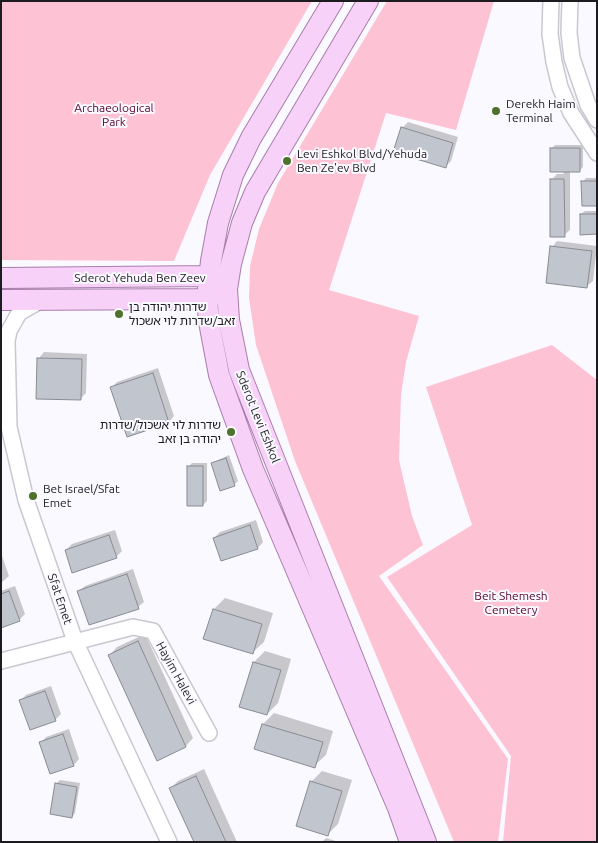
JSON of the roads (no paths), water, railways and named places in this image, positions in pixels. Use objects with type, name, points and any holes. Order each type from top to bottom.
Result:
[{"type":"main road","name":"Sderot Levi Eshkol","points":[[333,1],[251,138],[233,175],[218,223],[208,276],[207,299],[212,346],[219,375],[236,425],[303,590],[398,808],[410,842]]},
{"type":"main road","name":"Sderot Levi Eshkol","points":[[368,1],[255,192],[236,243],[227,289],[229,320],[239,370],[426,842]]},
{"type":"main road","name":"Sderot Yehuda Ben Zeev","points":[[1,278],[208,276],[227,289],[207,299],[1,300]]},
{"type":"street","points":[[551,1],[550,34],[560,88],[571,113],[597,153]]},
{"type":"street","points":[[570,1],[569,32],[572,58],[585,97],[597,120]]},
{"type":"street","name":"Sfat Emet","points":[[41,300],[19,313],[9,331],[7,341],[5,428],[26,500],[74,641],[169,842]]},
{"type":"street","name":"Sfat Emet","points":[[1,327],[7,341]]},
{"type":"street","name":"Hayim Halevi","points":[[74,641],[133,627],[153,631],[208,734]]},
{"type":"street","points":[[1,661],[74,641]]},
{"type":"place","name":"Derekh Haim Terminal","points":[[496,111]]},
{"type":"place","name":"Levi Eshkol Blvd/Yehuda Ben Ze'ev Blvd","points":[[287,161]]},
{"type":"place","name":"שדרות יהודה בן זאב/שדרות לוי אשכול","points":[[119,314]]},
{"type":"place","name":"שדרות לוי אשכול/שדרות יהודה בן זאב","points":[[231,432]]},
{"type":"place","name":"Bet Israel/Sfat Emet","points":[[33,496]]},
{"type":"park label","name":"Archaeological Park","points":[[114,115]]},
{"type":"park label","name":"Beit Shemesh Cemetery","points":[[511,603]]}]
